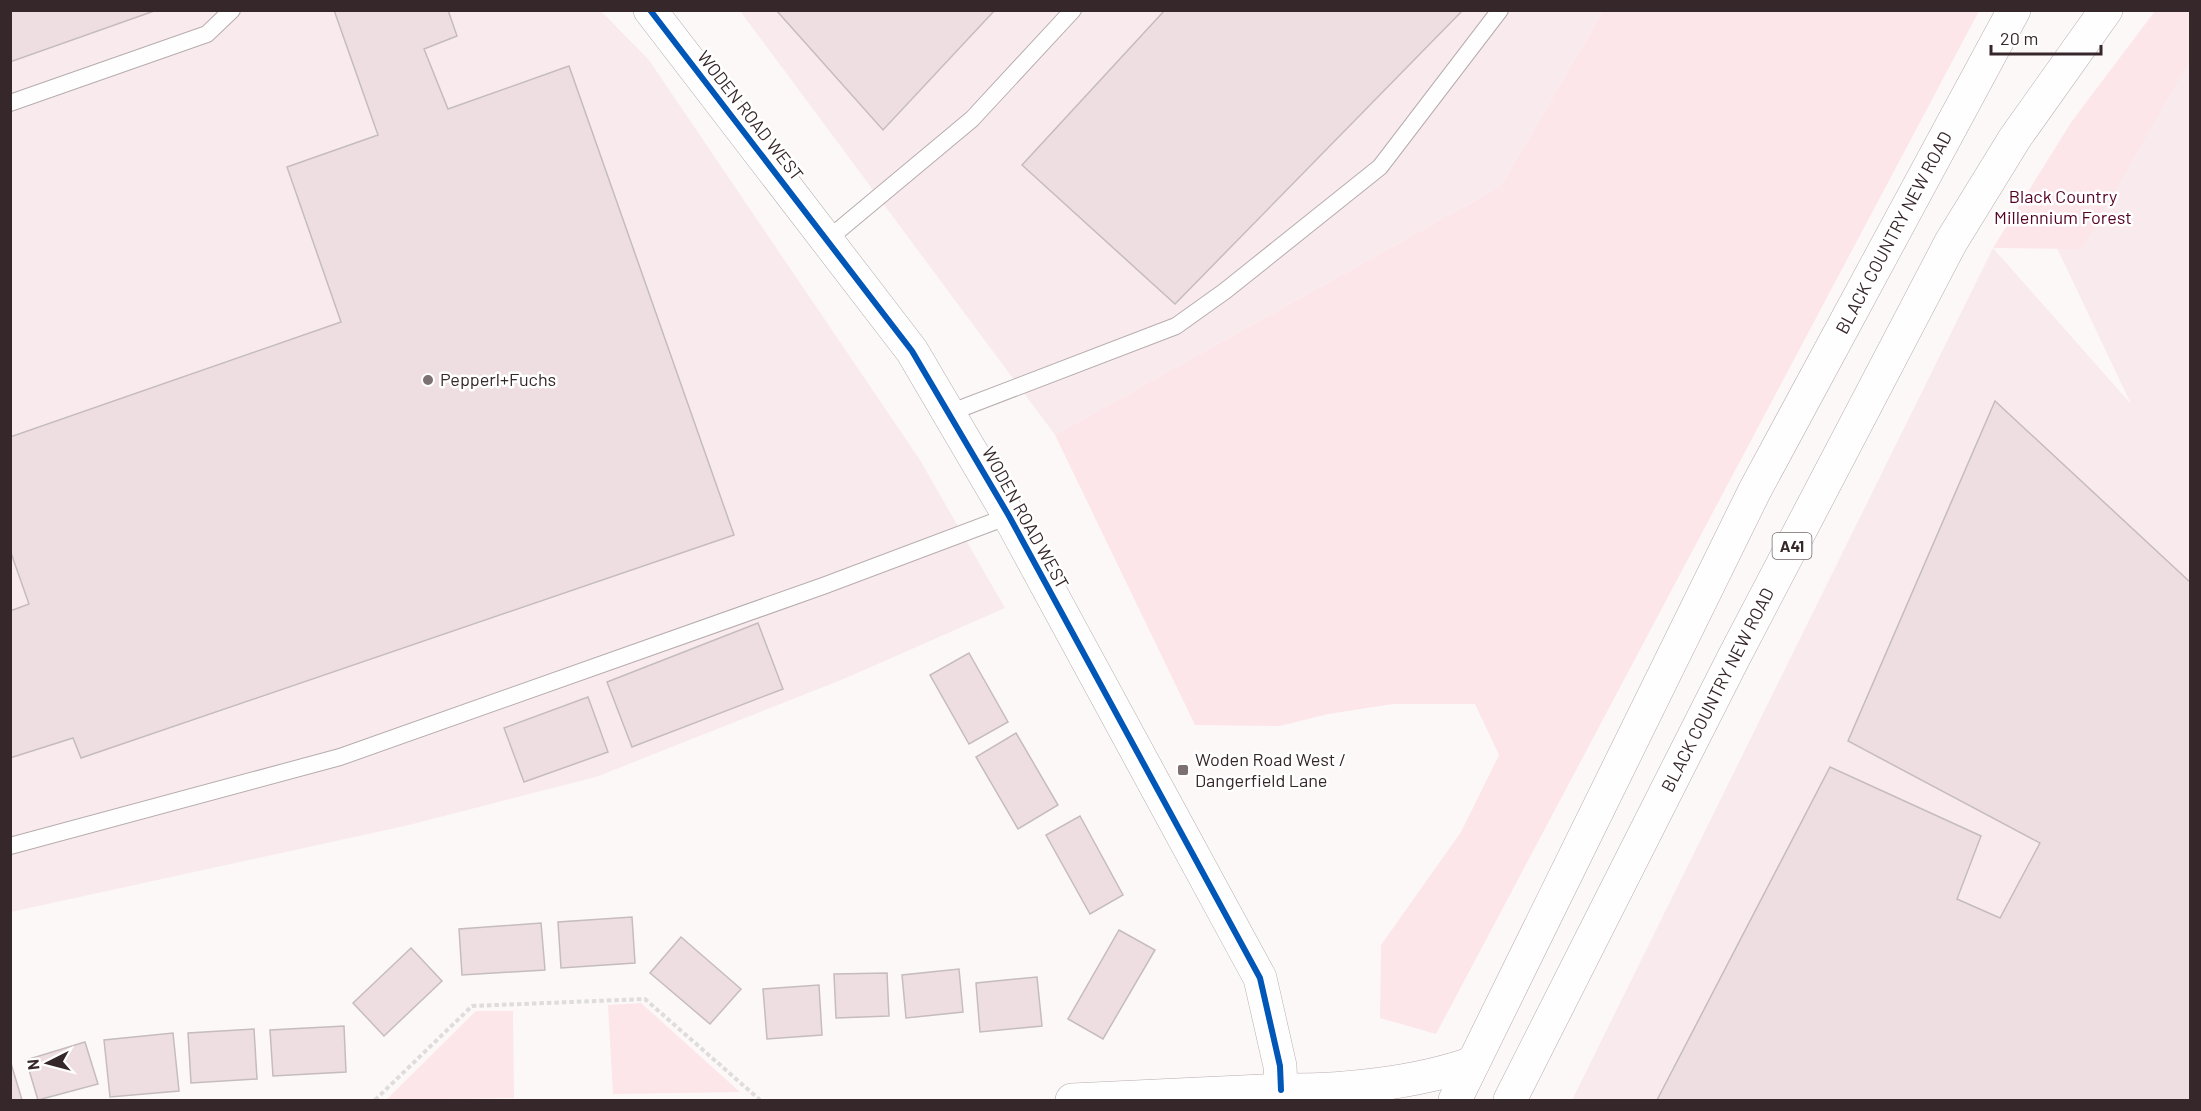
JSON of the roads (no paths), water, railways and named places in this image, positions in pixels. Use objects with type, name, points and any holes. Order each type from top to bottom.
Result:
[{"type":"main road","name":"WODEN ROAD WEST","points":[[650,10],[912,351],[1009,516],[1260,978],[1280,1066],[1306,1094]]},
{"type":"main road","name":"BLACK COUNTRY NEW ROAD","points":[[1455,1101],[1755,490],[2014,10]]},
{"type":"main road","name":"BLACK COUNTRY NEW ROAD","points":[[1510,1101],[1728,669],[1951,242],[2015,138],[2106,10]]},
{"type":"main road","points":[[1072,1101],[1306,1094],[1441,1074],[1473,1063]]},
{"type":"lane","points":[[10,103],[207,34],[232,10]]},
{"type":"lane","points":[[827,240],[972,119],[1073,10]]},
{"type":"lane","points":[[949,413],[1176,326],[1226,291],[1380,167],[1500,10]]},
{"type":"lane","points":[[10,846],[340,757],[823,586],[1009,516]]},
{"type":"place","name":"Pepperl+Fuchs","points":[[428,380]]},
{"type":"place","name":"Woden Road West / Dangerfield Lane","points":[[1183,770]]},
{"type":"park label","name":"Black Country Millennium Forest","points":[[2063,207]]}]
